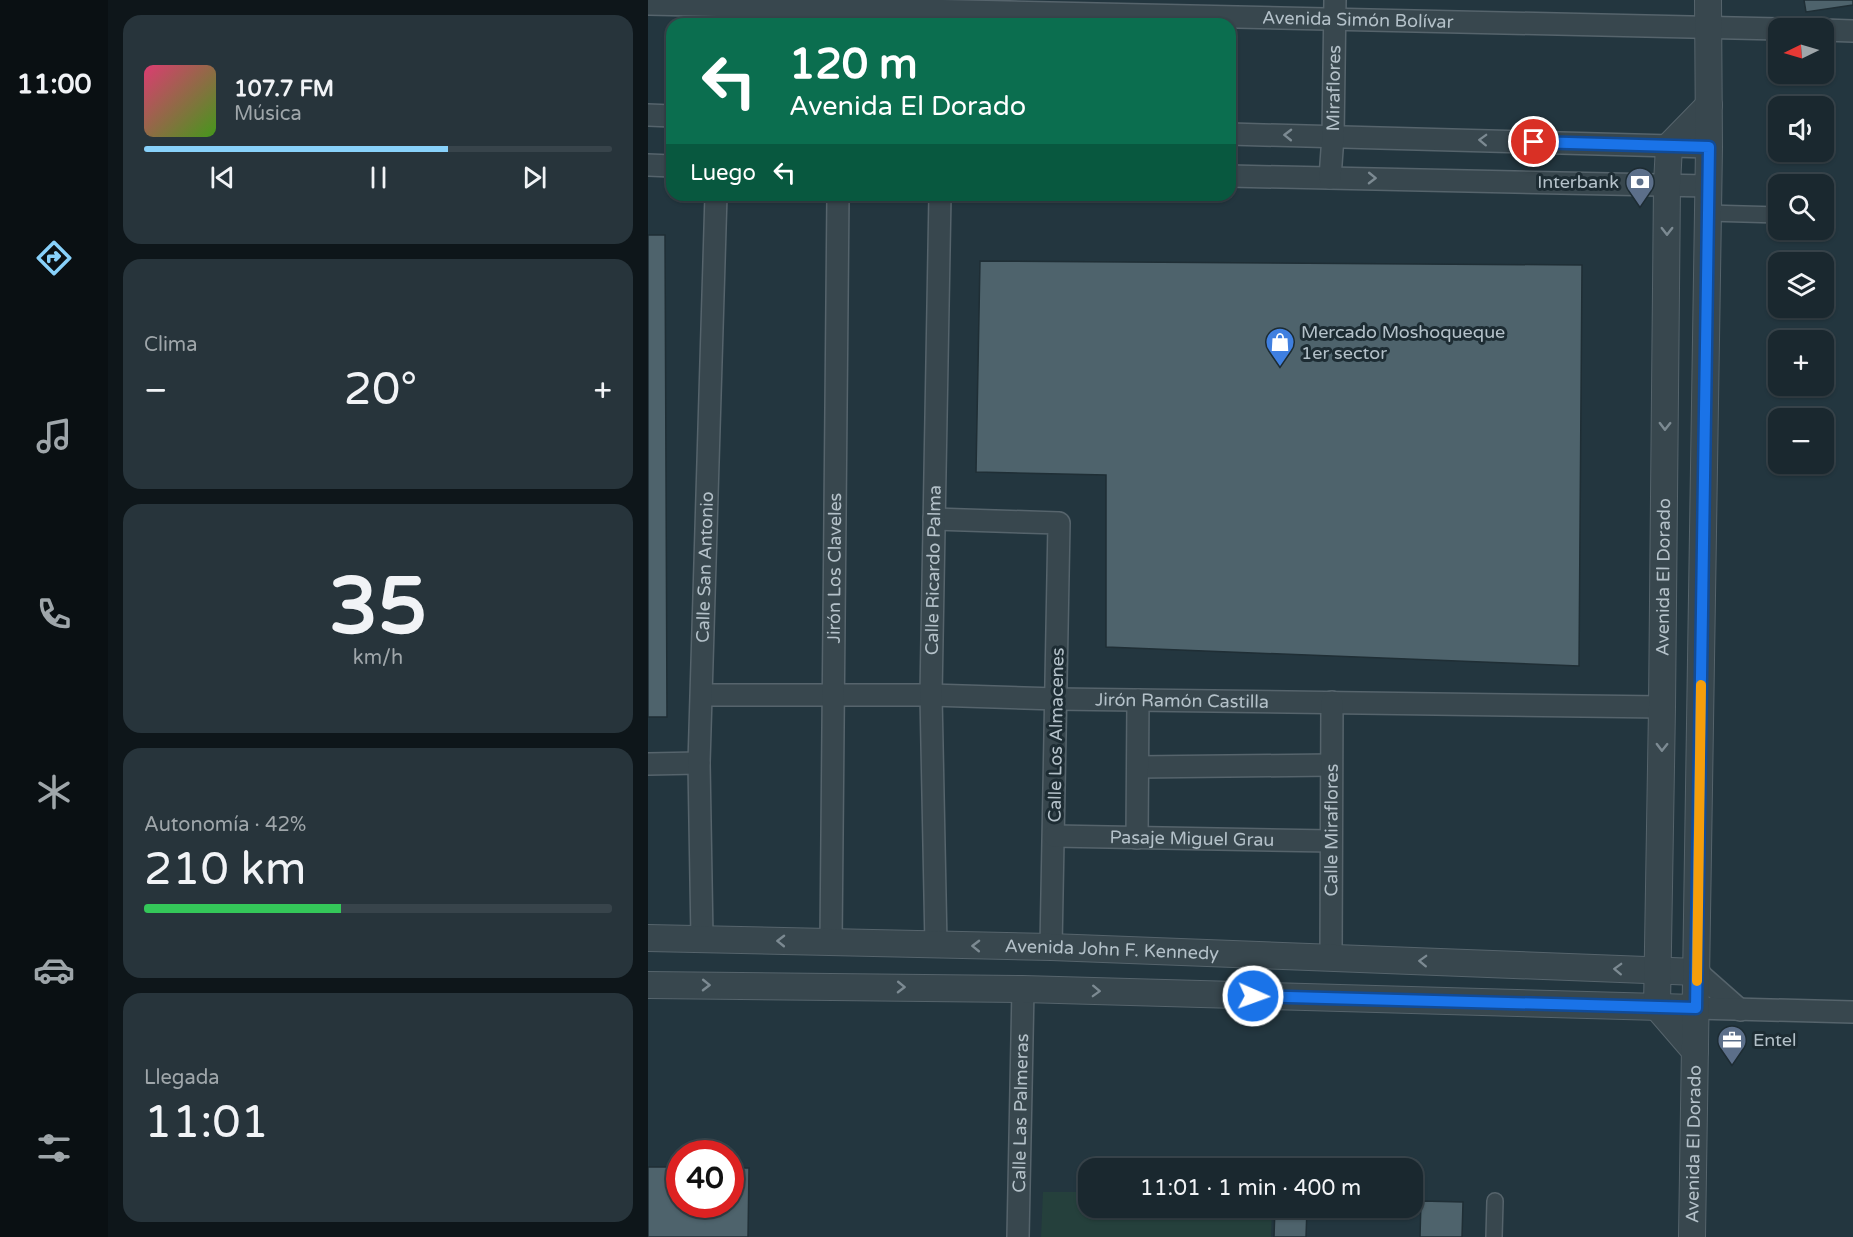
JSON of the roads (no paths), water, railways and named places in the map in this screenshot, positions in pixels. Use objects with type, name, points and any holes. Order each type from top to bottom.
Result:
[{"type":"street","name":"Avenida El Dorado","points":[[1692,1237],[1709,147],[1708,0]]},
{"type":"street","name":"Avenida Simón Bolívar","points":[[648,4],[965,12],[1335,10],[1768,28]]},
{"type":"street","name":"Miraflores","points":[[1330,178],[1335,10]]},
{"type":"street","points":[[1834,30],[1853,31]]},
{"type":"street","points":[[1669,146],[1709,105]]},
{"type":"street","points":[[648,115],[666,116]]},
{"type":"street","points":[[1236,134],[1709,147]]},
{"type":"street","name":"Avenida El Dorado","points":[[1669,146],[1657,1007],[1695,1051]]},
{"type":"street","points":[[648,165],[666,165]]},
{"type":"street","points":[[1236,176],[1708,186]]},
{"type":"street","name":"Calle San Antonio","points":[[702,939],[699,764],[716,201]]},
{"type":"street","name":"Jirón Los Claveles","points":[[831,942],[838,201]]},
{"type":"street","name":"Calle Ricardo Palma","points":[[936,945],[932,695],[940,201]]},
{"type":"street","points":[[1708,213],[1768,214]]},
{"type":"street","name":"Calle Los Almacenes","points":[[934,519],[1059,522],[1051,947]]},
{"type":"street","name":"Jirón Ramón Castilla","points":[[702,695],[932,695],[1057,699],[1662,707]]},
{"type":"street","points":[[1137,838],[1138,700]]},
{"type":"street","name":"Calle Miraflores","points":[[1331,958],[1332,702]]},
{"type":"street","points":[[648,764],[699,764]]},
{"type":"street","points":[[1138,767],[1332,765]]},
{"type":"street","name":"Pasaje Miguel Grau","points":[[1054,836],[1331,841]]},
{"type":"street","name":"Avenida John F. Kennedy","points":[[648,938],[1051,947],[1697,972]]},
{"type":"street","points":[[1697,972],[1740,1010]]},
{"type":"street","points":[[648,985],[1023,989],[1853,1012]]},
{"type":"street","name":"Calle Las Palmeras","points":[[1018,1237],[1023,989]]},
{"type":"street","points":[[1494,1237],[1495,1201]]},
{"type":"place","name":"Interbank","points":[[1640,208]]},
{"type":"place","name":"Mercado Moshoqueque 1er sector","points":[[1280,368]]},
{"type":"place","name":"Entel","points":[[1732,1066]]}]
